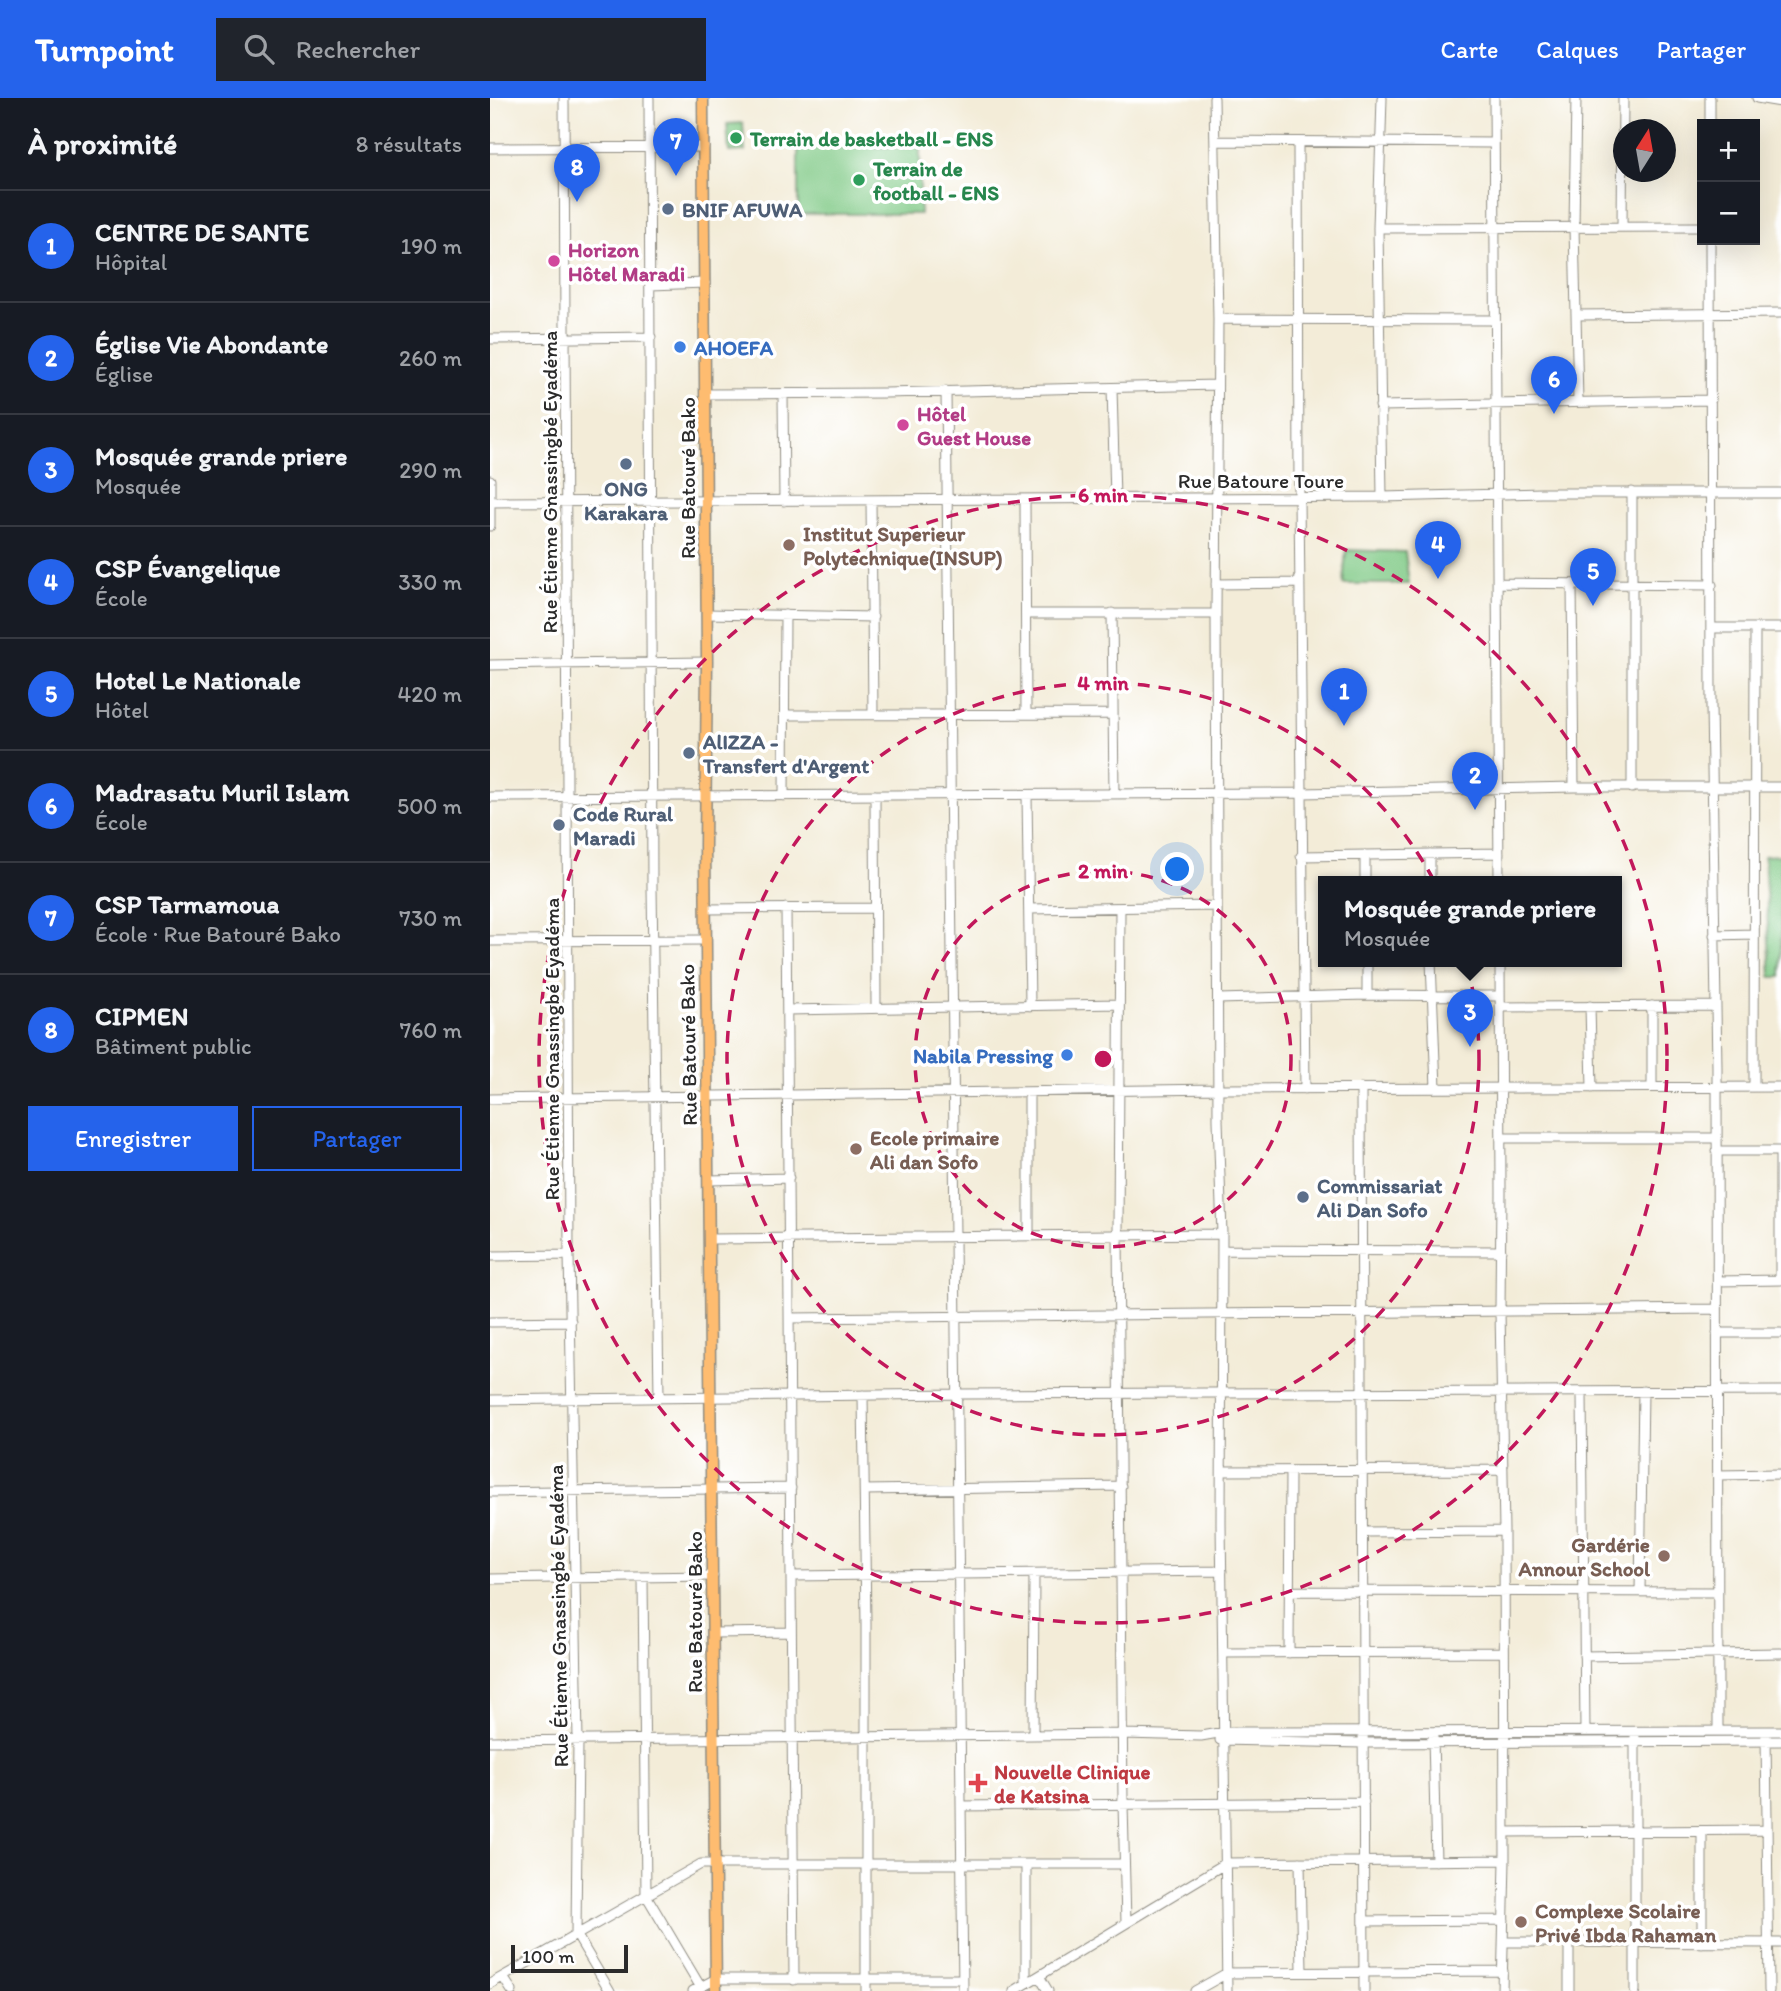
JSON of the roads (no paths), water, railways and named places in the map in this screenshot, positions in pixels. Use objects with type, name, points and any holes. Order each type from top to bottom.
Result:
[{"type":"main road","name":"Rue Batouré Bako","points":[[703,98],[707,614],[705,796],[716,1985]]},
{"type":"street","name":"Rue Étienne Gnassingbé Eyadéma","points":[[564,98],[568,503],[569,1255],[579,1740],[576,1934]]},
{"type":"street","points":[[649,98],[654,1098],[659,1398]]},
{"type":"street","points":[[1214,98],[1218,319],[1217,906],[1227,1991]]},
{"type":"street","points":[[1382,98],[1378,228],[1382,497]]},
{"type":"street","points":[[1494,98],[1499,876]]},
{"type":"street","points":[[1576,98],[1574,227],[1578,402]]},
{"type":"street","points":[[1622,227],[1623,98]]},
{"type":"street","points":[[1710,98],[1710,119]]},
{"type":"street","points":[[1757,98],[1781,103]]},
{"type":"street","points":[[1215,141],[1494,143]]},
{"type":"street","points":[[1298,142],[1303,793],[1301,856],[1305,1089]]},
{"type":"street","points":[[490,148],[704,147]]},
{"type":"street","points":[[1378,228],[1697,227]]},
{"type":"street","points":[[1710,245],[1712,786],[1718,1281],[1718,1731]]},
{"type":"street","points":[[651,285],[705,283]]},
{"type":"street","points":[[1578,315],[1781,313]]},
{"type":"street","points":[[1218,319],[1495,320]]},
{"type":"street","points":[[490,339],[652,337]]},
{"type":"street","points":[[705,394],[1217,386]]},
{"type":"street","points":[[1112,388],[1115,499]]},
{"type":"street","points":[[946,391],[962,1991]]},
{"type":"street","points":[[783,394],[784,501]]},
{"type":"street","points":[[1380,406],[1711,400]]},
{"type":"street","points":[[490,480],[490,526]]},
{"type":"street","points":[[1632,492],[1632,788]]},
{"type":"street","name":"Rue Batoure Toure","points":[[490,502],[1781,493]]},
{"type":"street","points":[[1025,499],[1026,714]]},
{"type":"street","points":[[871,500],[873,713]]},
{"type":"street","points":[[1216,584],[1300,583]]},
{"type":"street","points":[[1497,583],[1712,585]]},
{"type":"street","points":[[1572,584],[1574,787]]},
{"type":"street","points":[[1112,613],[1114,794]]},
{"type":"street","points":[[707,614],[873,617]]},
{"type":"street","points":[[1026,614],[1216,614]]},
{"type":"street","points":[[784,796],[785,615]]},
{"type":"street","points":[[1711,628],[1781,628]]},
{"type":"street","points":[[1754,1087],[1755,628]]},
{"type":"street","points":[[490,665],[707,662]]},
{"type":"street","points":[[785,715],[1112,714]]},
{"type":"street","points":[[490,797],[1218,794],[1574,787],[1781,787]]},
{"type":"street","points":[[874,795],[876,1008]]},
{"type":"street","points":[[1027,795],[1030,1006]]},
{"type":"street","points":[[1301,856],[1499,853]]},
{"type":"street","points":[[1430,854],[1430,876]]},
{"type":"street","points":[[1365,855],[1365,876]]},
{"type":"street","points":[[1029,909],[1217,906]]},
{"type":"street","points":[[786,908],[794,1980]]},
{"type":"street","points":[[706,909],[874,908]]},
{"type":"street","points":[[1120,908],[1117,1090],[1123,1864],[1126,1923]]},
{"type":"street","points":[[1714,935],[1754,934]]},
{"type":"street","points":[[490,941],[706,940]]},
{"type":"street","points":[[1367,967],[1367,995]]},
{"type":"street","points":[[1431,967],[1436,1088]]},
{"type":"street","points":[[1500,967],[1505,1832],[1502,1991]]},
{"type":"street","points":[[1219,999],[1367,995],[1500,996]]},
{"type":"street","points":[[787,1010],[1119,1004]]},
{"type":"street","points":[[1590,1006],[1592,1088]]},
{"type":"street","points":[[1651,1087],[1652,1006]]},
{"type":"street","points":[[1501,1007],[1715,1006]]},
{"type":"street","points":[[490,1099],[1219,1089],[1781,1087]]},
{"type":"street","points":[[1361,1088],[1364,1991]]},
{"type":"street","points":[[1029,1092],[1029,1236]]},
{"type":"street","points":[[1501,1138],[1716,1138]]},
{"type":"street","points":[[1716,1151],[1780,1151],[1781,1280],[1718,1281]]},
{"type":"street","points":[[709,1180],[789,1178]]},
{"type":"street","points":[[710,1239],[1222,1234]]},
{"type":"street","points":[[1222,1250],[1501,1251]]},
{"type":"street","points":[[490,1256],[569,1255]]},
{"type":"street","points":[[789,1318],[1717,1310]]},
{"type":"street","points":[[490,1322],[570,1321]]},
{"type":"street","points":[[1717,1333],[1781,1333]]},
{"type":"street","points":[[1640,1592],[1643,1391]]},
{"type":"street","points":[[490,1400],[957,1394],[1781,1391]]},
{"type":"street","points":[[1583,1392],[1585,1731]]},
{"type":"street","points":[[863,1395],[866,1991]]},
{"type":"street","points":[[1222,1471],[1503,1470]]},
{"type":"street","points":[[1289,1653],[1290,1471]]},
{"type":"street","points":[[1717,1475],[1781,1474]]},
{"type":"street","points":[[865,1490],[1121,1486]]},
{"type":"street","points":[[490,1492],[791,1488]]},
{"type":"street","points":[[1363,1532],[1504,1531]]},
{"type":"street","points":[[792,1576],[1222,1571]]},
{"type":"street","points":[[1033,1735],[1034,1573]]},
{"type":"street","points":[[490,1579],[713,1576]]},
{"type":"street","points":[[643,1577],[646,1895],[697,1989],[716,1985],[794,1980],[962,1979]]},
{"type":"street","points":[[1290,1591],[1717,1592]]},
{"type":"street","points":[[714,1633],[791,1632]]},
{"type":"street","points":[[1224,1653],[1504,1652]]},
{"type":"street","points":[[1584,1656],[1781,1653]]},
{"type":"street","points":[[1635,1991],[1636,1731]]},
{"type":"street","points":[[1224,1737],[1363,1732],[1718,1731],[1766,1736],[1781,1741]]},
{"type":"street","points":[[490,1741],[1124,1734],[1363,1743],[1636,1742],[1766,1736],[1781,1731]]},
{"type":"street","points":[[1433,1732],[1436,1861]]},
{"type":"street","points":[[1766,1736],[1769,1991]]},
{"type":"street","points":[[961,1806],[1364,1802]]},
{"type":"street","points":[[1505,1832],[1768,1830]]},
{"type":"street","points":[[1702,1831],[1702,1942]]},
{"type":"street","points":[[1014,1991],[1226,1863],[1505,1860]]},
{"type":"street","points":[[1300,1862],[1302,1972]]},
{"type":"street","points":[[1026,1864],[1026,1983]]},
{"type":"street","points":[[490,1984],[696,1866],[1123,1864]]},
{"type":"street","points":[[1364,1921],[1504,1920]]},
{"type":"street","points":[[576,1934],[610,1991]]},
{"type":"street","points":[[1503,1942],[1781,1942]]},
{"type":"street","points":[[1569,1942],[1569,1991]]},
{"type":"street","points":[[1195,1991],[1227,1973],[1503,1971]]},
{"type":"street","points":[[1039,1976],[1048,1991]]},
{"type":"street","points":[[503,1977],[512,1991]]},
{"type":"place","name":"Terrain de basketball - ENS","points":[[736,138]]},
{"type":"place","name":"CSP Tarmamoua","points":[[676,176]]},
{"type":"place","name":"Terrain de football - ENS","points":[[859,180]]},
{"type":"place","name":"CIPMEN","points":[[577,202]]},
{"type":"place","name":"BNIF AFUWA","points":[[668,209]]},
{"type":"place","name":"Horizon Hôtel Maradi","points":[[554,261]]},
{"type":"place","name":"AHOEFA","points":[[680,347]]},
{"type":"place","name":"Madrasatu Muril Islam","points":[[1554,414]]},
{"type":"place","name":"Hôtel Guest House","points":[[903,425]]},
{"type":"place","name":"ONG Karakara","points":[[626,464]]},
{"type":"place","name":"Institut Superieur Polytechnique(INSUP)","points":[[789,545]]},
{"type":"place","name":"CSP Évangelique","points":[[1438,579]]},
{"type":"place","name":"Hotel Le Nationale","points":[[1593,606]]},
{"type":"place","name":"CENTRE DE SANTE","points":[[1344,726]]},
{"type":"place","name":"AlIZZA - Transfert d'Argent","points":[[689,753]]},
{"type":"place","name":"Église Vie Abondante","points":[[1475,810]]},
{"type":"place","name":"Code Rural Maradi","points":[[559,825]]},
{"type":"place","name":"Mosquée grande priere","points":[[1470,1047]]},
{"type":"place","name":"Nabila Pressing","points":[[1067,1055]]},
{"type":"place","name":"Ecole primaire Ali dan Sofo","points":[[856,1149]]},
{"type":"place","name":"Commissariat Ali Dan Sofo","points":[[1303,1197]]},
{"type":"place","name":"Gardérie Annour School","points":[[1664,1556]]},
{"type":"place","name":"Nouvelle Clinique de Katsina","points":[[978,1783]]},
{"type":"place","name":"Complexe Scolaire Privé Ibda Rahaman","points":[[1521,1922]]}]
